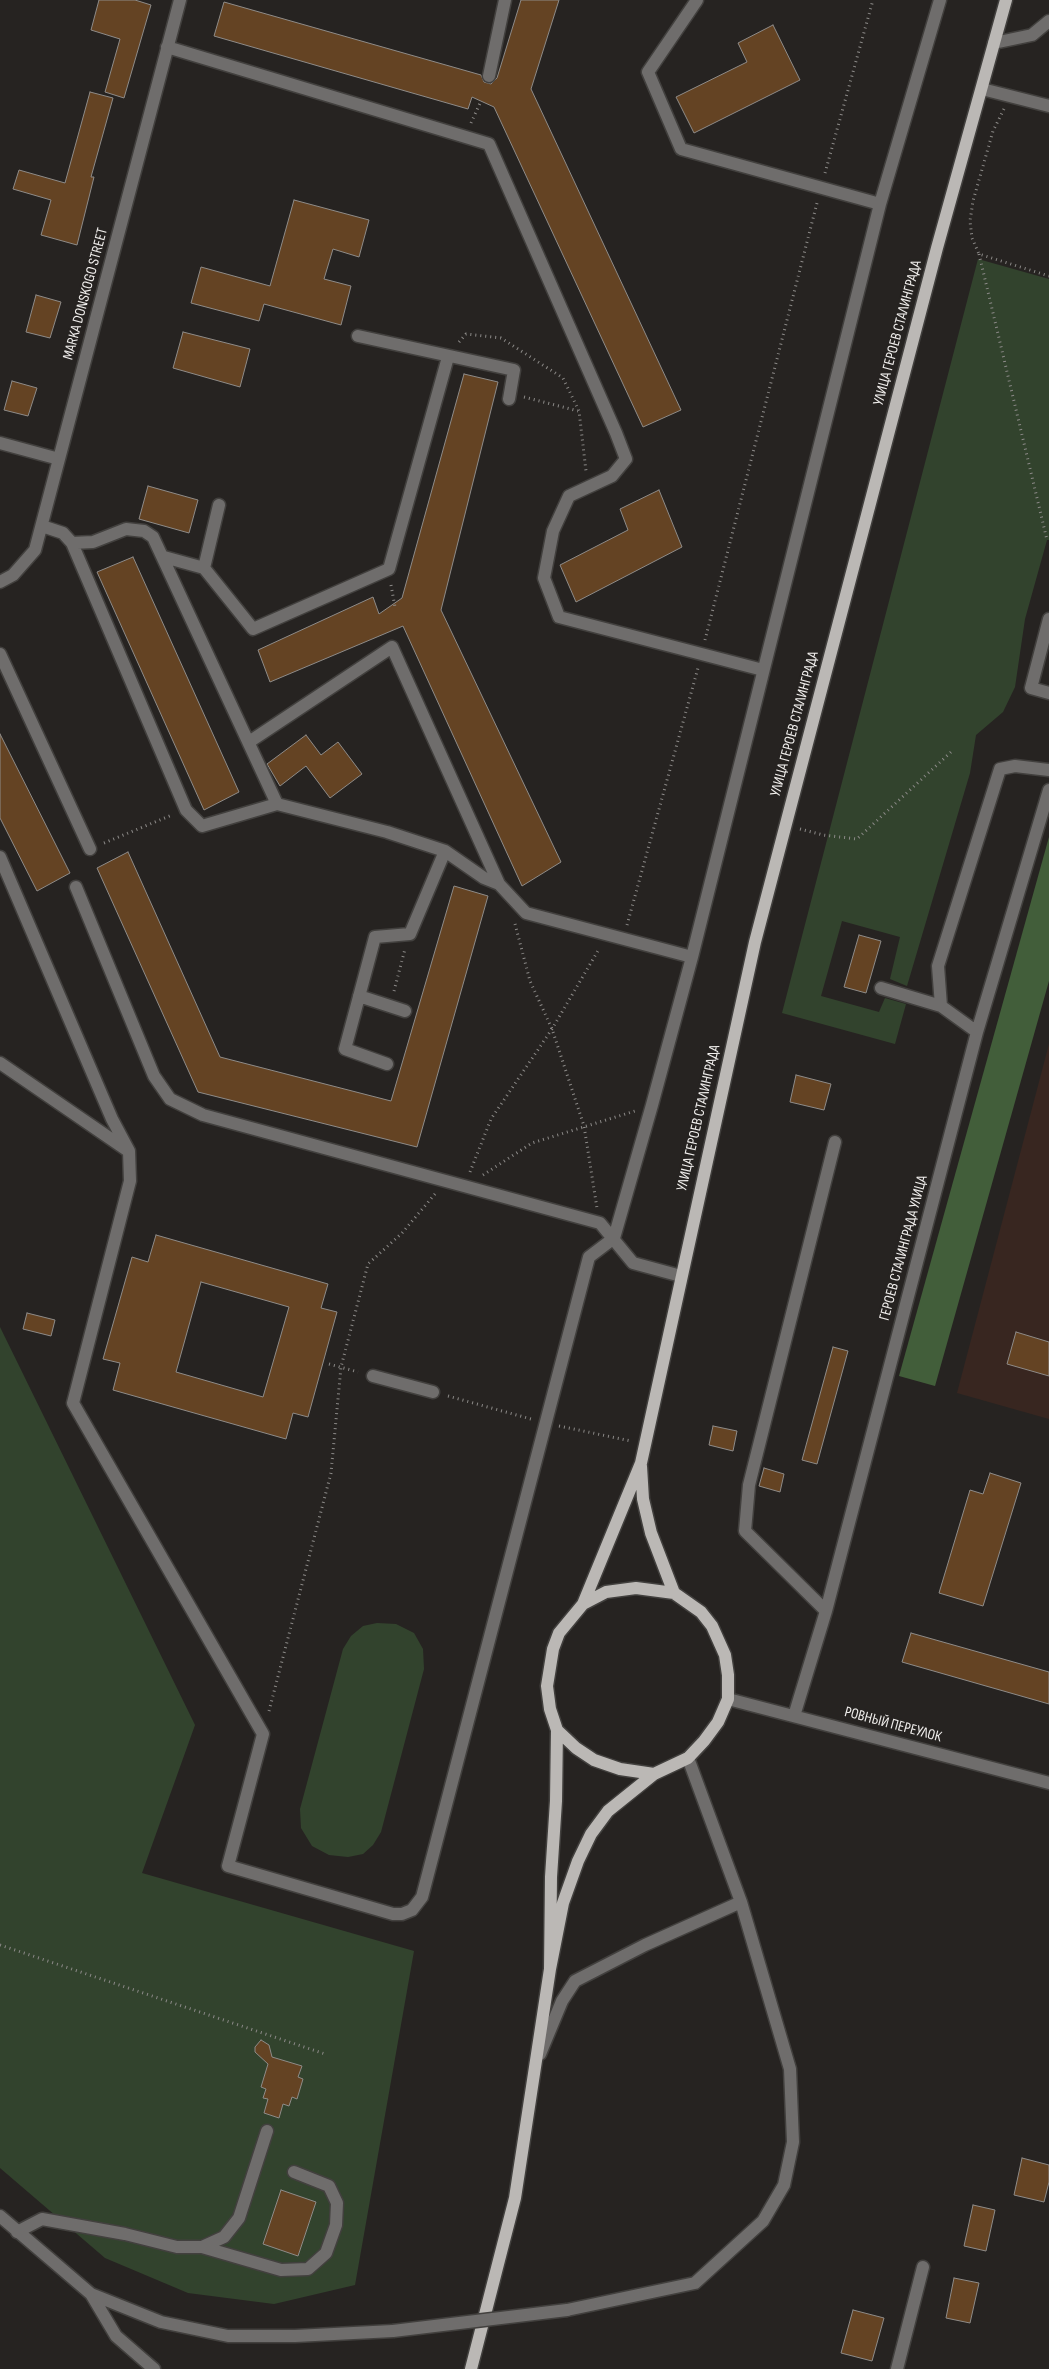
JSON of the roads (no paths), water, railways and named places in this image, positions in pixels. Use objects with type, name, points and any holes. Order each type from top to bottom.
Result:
[{"type":"main road","name":"УЛИЦА ГЕРОЕВ СТАЛИНГРАДА","points":[[584,1604],[641,1463],[680,1276],[755,942],[937,248],[1006,0]]},
{"type":"main road","name":"УЛИЦА ГЕРОЕВ СТАЛИНГРАДА","points":[[641,1463],[643,1499],[651,1533],[674,1593]]},
{"type":"main road","points":[[471,2369],[515,2198],[550,1968],[563,1902],[591,1834],[608,1811],[654,1774],[688,1758],[718,1722],[728,1699],[728,1675],[725,1655],[712,1626],[701,1612],[674,1593],[636,1588],[606,1592],[584,1604],[560,1634],[549,1668],[547,1686],[550,1709],[557,1730],[556,1801],[551,1877],[550,1968]]},
{"type":"main road","points":[[557,1730],[576,1748],[594,1760],[620,1769],[654,1774]]},
{"type":"street","name":"MARKA DONSKOGO STREET","points":[[0,582],[13,575],[35,550],[180,0]]},
{"type":"street","points":[[489,76],[505,0]]},
{"type":"street","points":[[697,0],[648,72],[681,149],[880,204]]},
{"type":"street","points":[[0,857],[112,1119],[130,1152],[130,1181],[72,1402],[262,1734],[228,1866],[393,1914],[402,1914],[412,1910],[422,1897],[544,1423],[590,1257],[614,1238],[652,1106],[692,957],[880,204],[940,0]]},
{"type":"street","points":[[994,43],[1032,35],[1049,21]]},
{"type":"street","points":[[167,48],[488,144],[626,459],[612,476],[569,496],[553,531],[544,578],[559,617],[763,670]]},
{"type":"street","points":[[982,88],[1009,97],[1049,106]]},
{"type":"street","points":[[358,336],[514,370],[510,396]]},
{"type":"street","points":[[164,557],[204,568],[253,629],[389,569],[448,356]]},
{"type":"street","points":[[0,444],[59,459]]},
{"type":"street","points":[[204,568],[219,505]]},
{"type":"street","points":[[42,526],[62,533],[72,543],[186,810],[202,826],[277,804],[387,832],[445,851],[484,878],[499,884]]},
{"type":"street","points":[[72,543],[93,542],[126,529],[144,531],[153,537],[164,557],[277,804]]},
{"type":"street","points":[[1049,619],[1031,688],[1049,693]]},
{"type":"street","points":[[249,742],[392,647],[499,884],[508,895],[526,913],[692,957]]},
{"type":"street","points":[[0,654],[90,849]]},
{"type":"street","points":[[941,1006],[938,966],[1000,769],[1015,766],[1049,770]]},
{"type":"street","name":"ГЕРОЕВ СТАЛИНГРАДА УЛИЦА","points":[[794,1716],[826,1610],[977,1032],[1049,790]]},
{"type":"street","points":[[387,1064],[345,1049],[375,937],[410,934],[445,851]]},
{"type":"street","points":[[76,887],[154,1076],[170,1099],[203,1115],[600,1223],[633,1263],[680,1276]]},
{"type":"street","points":[[882,988],[941,1006],[977,1032]]},
{"type":"street","points":[[359,996],[405,1011]]},
{"type":"street","points":[[0,1063],[130,1152]]},
{"type":"street","points":[[826,1610],[745,1531],[749,1485],[834,1142]]},
{"type":"street","points":[[373,1376],[433,1392]]},
{"type":"street","name":"РОВНЫЙ ПЕРЕУЛОК","points":[[728,1699],[1049,1783]]},
{"type":"street","points":[[0,2216],[91,2294],[161,2322],[228,2336],[295,2336],[393,2331],[567,2310],[695,2283],[763,2221],[784,2185],[793,2142],[790,2069],[741,1902],[688,1758]]},
{"type":"street","points":[[535,2067],[554,2019],[575,1981],[645,1945],[741,1902]]},
{"type":"street","points":[[202,2247],[224,2237],[239,2218],[267,2131]]},
{"type":"street","points":[[17,2232],[42,2219],[125,2234],[177,2247],[202,2247],[281,2270],[308,2269],[326,2253],[336,2225],[337,2203],[329,2186],[294,2172]]},
{"type":"street","points":[[897,2369],[923,2267]]},
{"type":"street","points":[[91,2294],[116,2336],[154,2369]]}]
